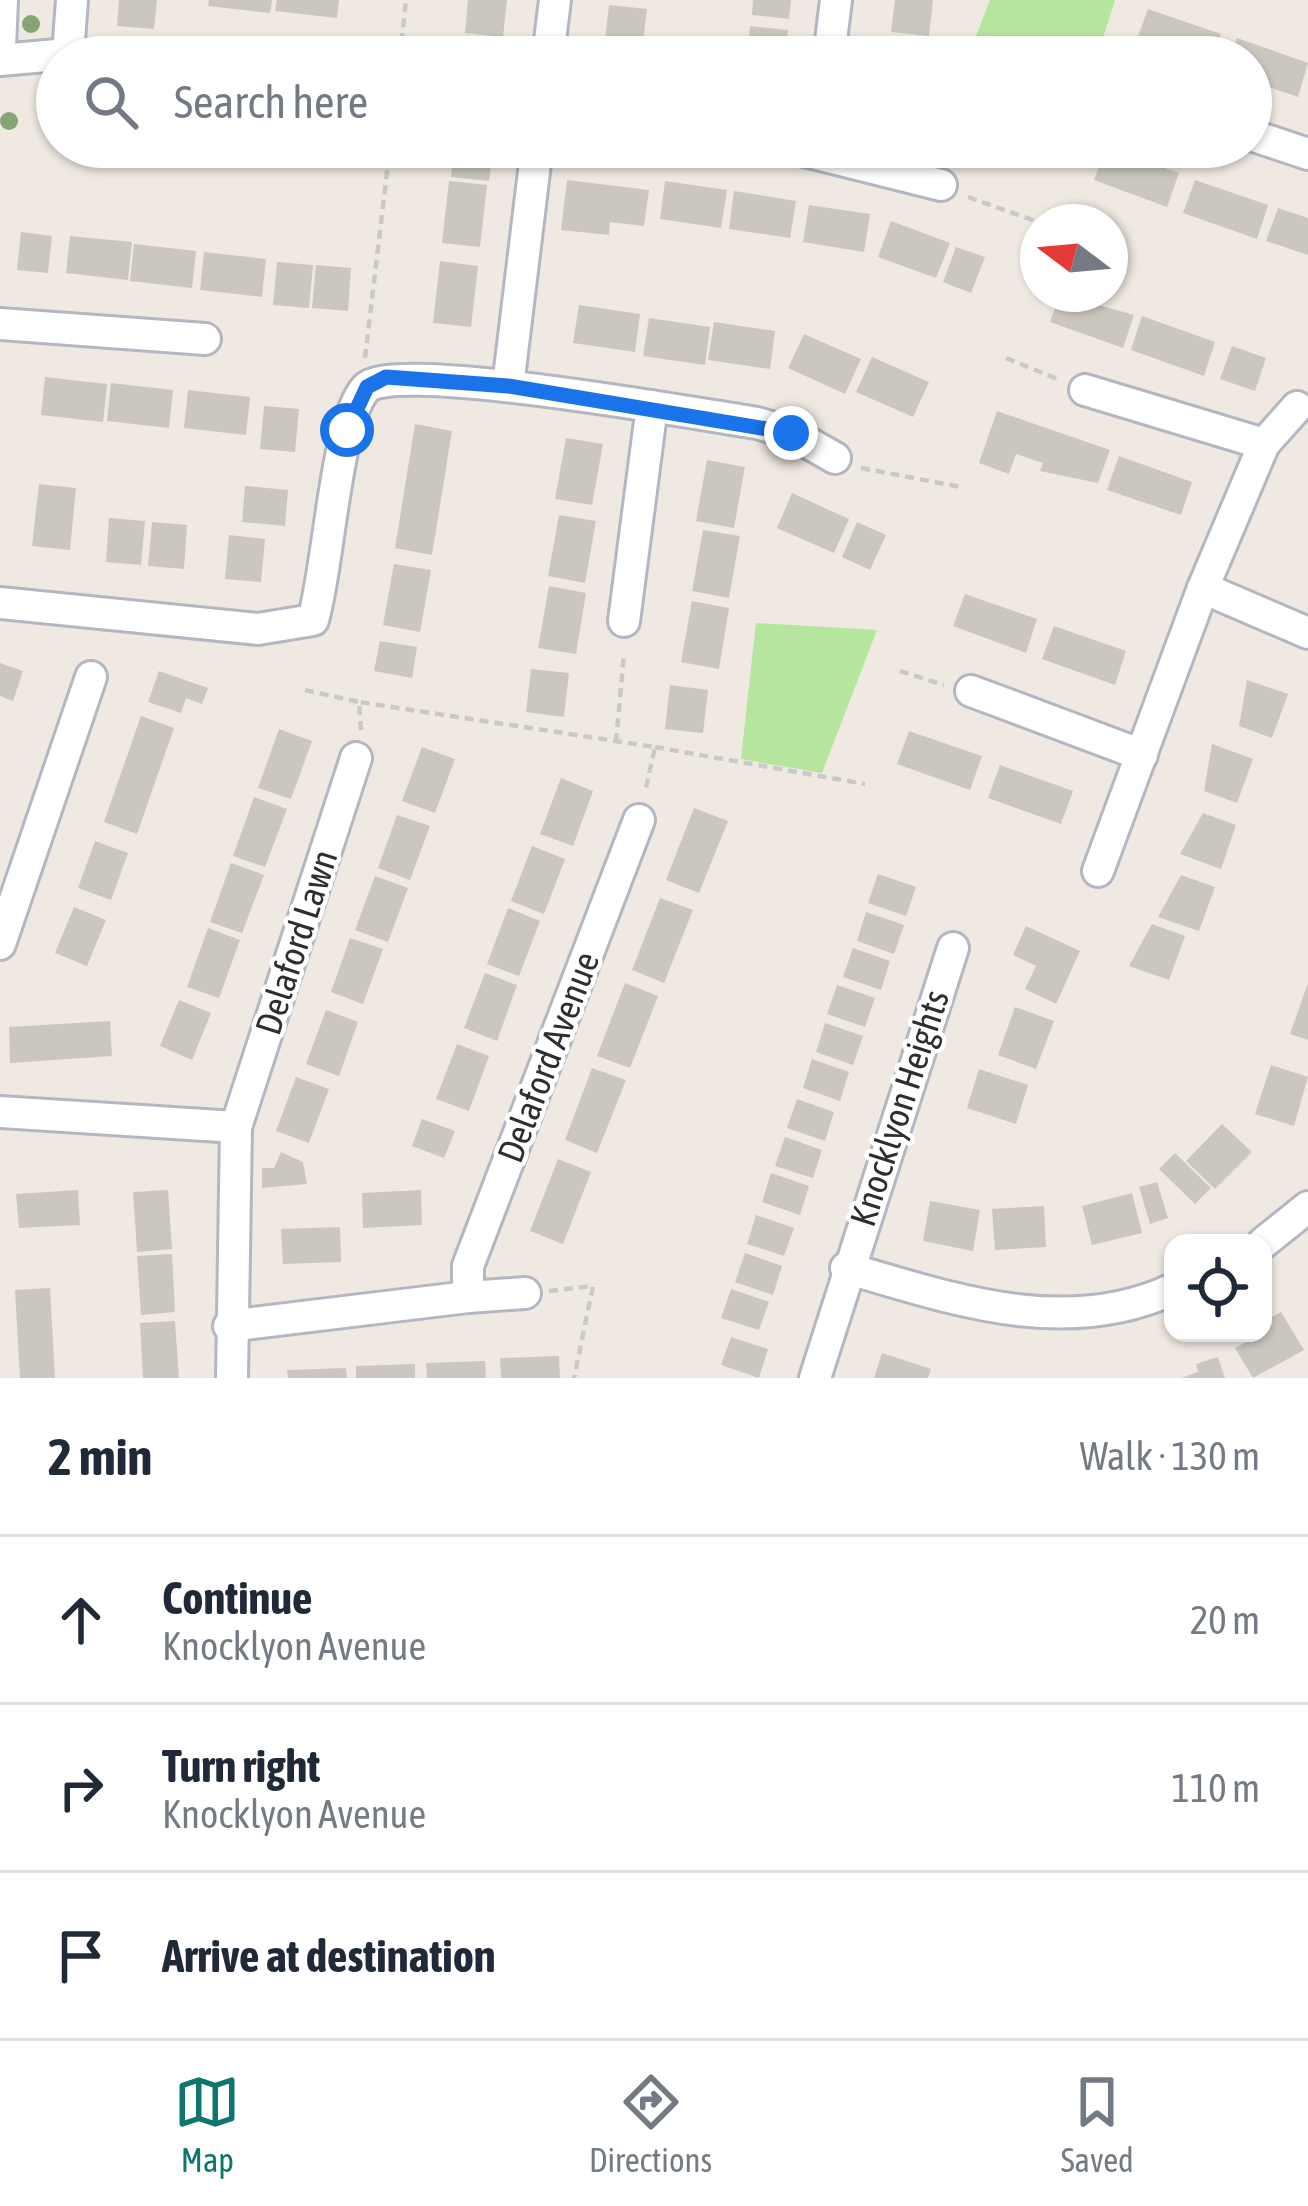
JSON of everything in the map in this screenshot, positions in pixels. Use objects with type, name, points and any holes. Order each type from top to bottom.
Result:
[{"type":"street","points":[[0,47],[2,0]]},
{"type":"street","points":[[69,36],[72,0]]},
{"type":"street","points":[[551,36],[555,0]]},
{"type":"street","points":[[832,36],[836,0]]},
{"type":"street","points":[[0,60],[36,57]]},
{"type":"street","points":[[1272,143],[1308,154]]},
{"type":"street","points":[[508,386],[534,168]]},
{"type":"street","points":[[876,168],[954,191]]},
{"type":"street","points":[[0,325],[206,339]]},
{"type":"street","points":[[0,603],[258,629],[314,620],[347,430],[367,387],[386,377],[508,386],[757,423],[791,433],[846,462]]},
{"type":"street","points":[[1072,385],[1264,444]]},
{"type":"street","points":[[624,622],[652,406]]},
{"type":"street","points":[[1099,871],[1203,588],[1264,444],[1297,406]]},
{"type":"street","points":[[1203,588],[1308,633]]},
{"type":"street","points":[[0,944],[91,677]]},
{"type":"street","points":[[957,688],[1142,755]]},
{"type":"street","name":"Delaford Lawn","points":[[229,1325],[236,1127],[358,747]]},
{"type":"street","name":"Delaford Avenue","points":[[468,1297],[468,1266],[642,808]]},
{"type":"street","name":"Knocklyon Heights","points":[[814,1378],[953,948]]},
{"type":"street","points":[[0,1112],[236,1127]]},
{"type":"street","points":[[1272,1236],[1308,1208]]},
{"type":"street","name":"Knocklyon Heights","points":[[846,1268],[959,1303],[1066,1315],[1164,1291]]},
{"type":"street","points":[[232,1378],[229,1325],[525,1293]]},
{"type":"path","points":[[402,36],[406,0]]},
{"type":"path","points":[[365,358],[388,168]]},
{"type":"path","points":[[954,191],[1020,215]]},
{"type":"path","points":[[1006,358],[1072,385]]},
{"type":"path","points":[[846,462],[961,487]]},
{"type":"path","points":[[616,742],[624,654]]},
{"type":"path","points":[[900,671],[957,688]]},
{"type":"path","points":[[304,690],[865,784]]},
{"type":"path","points":[[358,747],[359,702]]},
{"type":"path","points":[[642,808],[655,747]]},
{"type":"path","points":[[525,1293],[593,1286],[574,1378]]},
{"type":"green space","points":[[990,0],[1115,0],[1104,36],[976,36]]},
{"type":"green space","points":[[756,623],[877,630],[822,773],[741,759]]},
{"type":"building","points":[[119,0],[157,0],[154,29],[117,26]]},
{"type":"building","points":[[209,0],[272,0],[270,13],[208,6]]},
{"type":"building","points":[[277,0],[339,0],[337,18],[275,11]]},
{"type":"building","points":[[468,0],[507,0],[503,36],[465,33]]},
{"type":"building","points":[[753,0],[791,0],[789,19],[752,15]]},
{"type":"building","points":[[895,0],[933,0],[929,36],[891,32]]},
{"type":"building","points":[[609,5],[647,9],[644,36],[605,36]]},
{"type":"building","points":[[1148,9],[1221,34],[1220,36],[1138,36]]},
{"type":"building","points":[[750,26],[788,30],[787,36],[749,36]]},
{"type":"building","points":[[1272,50],[1308,63],[1298,97],[1272,88]]},
{"type":"building","points":[[452,168],[491,168],[489,181],[451,177]]},
{"type":"building","points":[[1098,168],[1164,168],[1179,173],[1167,207],[1094,180]]},
{"type":"building","points":[[567,180],[649,190],[644,226],[610,222],[609,235],[561,230]]},
{"type":"building","points":[[1195,180],[1268,205],[1257,239],[1183,213]]},
{"type":"building","points":[[449,181],[487,185],[480,247],[442,243]]},
{"type":"building","points":[[665,181],[727,190],[721,228],[660,219]]},
{"type":"building","points":[[734,191],[796,201],[790,238],[729,229]]},
{"type":"building","points":[[809,205],[870,214],[864,252],[803,242]]},
{"type":"building","points":[[1278,208],[1308,218],[1308,255],[1266,241]]},
{"type":"building","points":[[891,221],[950,243],[936,278],[878,257]]},
{"type":"building","points":[[21,232],[52,236],[48,273],[17,270]]},
{"type":"building","points":[[70,236],[132,242],[128,280],[66,273]]},
{"type":"building","points":[[134,244],[196,251],[192,288],[130,281]]},
{"type":"building","points":[[956,247],[985,257],[971,293],[943,282]]},
{"type":"building","points":[[204,252],[266,259],[262,297],[200,290]]},
{"type":"building","points":[[440,261],[478,266],[471,327],[433,323]]},
{"type":"building","points":[[277,262],[313,265],[309,308],[273,305]]},
{"type":"building","points":[[316,265],[351,268],[348,311],[312,308]]},
{"type":"building","points":[[579,305],[640,314],[635,352],[573,343]]},
{"type":"building","points":[[1054,312],[1134,315],[1123,348],[1050,322]]},
{"type":"building","points":[[1142,316],[1215,342],[1204,376],[1131,350]]},
{"type":"building","points":[[649,318],[710,327],[705,365],[643,356]]},
{"type":"building","points":[[714,322],[775,331],[770,369],[708,360]]},
{"type":"building","points":[[804,334],[861,359],[845,394],[788,368]]},
{"type":"building","points":[[1232,346],[1266,358],[1255,391],[1220,379]]},
{"type":"building","points":[[872,357],[929,382],[913,417],[856,392]]},
{"type":"building","points":[[45,377],[107,384],[103,422],[41,415]]},
{"type":"building","points":[[111,383],[173,390],[169,428],[107,421]]},
{"type":"building","points":[[188,390],[250,397],[246,435],[184,428]]},
{"type":"building","points":[[264,406],[299,409],[295,452],[260,449]]},
{"type":"building","points":[[997,411],[1110,450],[1098,483],[1040,471],[1043,463],[1016,454],[1009,474],[979,463]]},
{"type":"building","points":[[415,424],[452,431],[432,555],[395,548]]},
{"type":"building","points":[[566,438],[603,444],[592,505],[555,499]]},
{"type":"building","points":[[1119,456],[1192,482],[1181,515],[1107,490]]},
{"type":"building","points":[[707,460],[745,467],[734,528],[696,521]]},
{"type":"building","points":[[39,484],[76,488],[70,550],[32,546]]},
{"type":"building","points":[[245,486],[288,490],[285,526],[242,522]]},
{"type":"building","points":[[792,493],[849,519],[834,553],[777,528]]},
{"type":"building","points":[[559,515],[596,521],[585,583],[548,576]]},
{"type":"building","points":[[109,518],[145,521],[141,565],[106,562]]},
{"type":"building","points":[[152,522],[187,525],[184,569],[148,566]]},
{"type":"building","points":[[857,522],[886,535],[870,570],[842,557]]},
{"type":"building","points":[[703,530],[740,536],[729,598],[692,591]]},
{"type":"building","points":[[229,535],[265,539],[261,582],[225,579]]},
{"type":"building","points":[[394,564],[431,570],[420,632],[383,625]]},
{"type":"building","points":[[549,586],[586,593],[576,654],[538,648]]},
{"type":"building","points":[[965,594],[1037,619],[1026,653],[953,626]]},
{"type":"building","points":[[692,601],[729,608],[719,669],[681,662]]},
{"type":"building","points":[[1054,626],[1126,651],[1115,685],[1042,659]]},
{"type":"building","points":[[380,641],[417,647],[412,678],[374,671]]},
{"type":"building","points":[[0,663],[23,671],[13,701],[0,696]]},
{"type":"building","points":[[531,669],[569,673],[564,717],[526,712]]},
{"type":"building","points":[[159,671],[208,688],[202,704],[186,698],[181,713],[148,702]]},
{"type":"building","points":[[1247,680],[1288,694],[1272,738],[1239,726]]},
{"type":"building","points":[[670,685],[708,690],[703,733],[665,729]]},
{"type":"building","points":[[141,716],[174,728],[137,834],[104,822]]},
{"type":"building","points":[[279,729],[312,741],[291,799],[258,788]]},
{"type":"building","points":[[909,731],[982,756],[970,790],[897,764]]},
{"type":"building","points":[[1212,744],[1253,759],[1237,803],[1204,791]]},
{"type":"building","points":[[422,747],[455,759],[435,813],[402,801]]},
{"type":"building","points":[[1000,765],[1073,791],[1061,824],[988,798]]},
{"type":"building","points":[[561,778],[593,791],[573,846],[540,834]]},
{"type":"building","points":[[254,797],[287,809],[265,867],[233,856]]},
{"type":"building","points":[[694,808],[728,821],[699,893],[666,880]]},
{"type":"building","points":[[1203,813],[1236,825],[1221,869],[1180,854]]},
{"type":"building","points":[[397,815],[430,826],[410,880],[378,868]]},
{"type":"building","points":[[95,841],[128,853],[111,900],[78,888]]},
{"type":"building","points":[[532,846],[565,859],[544,914],[511,901]]},
{"type":"building","points":[[231,863],[264,875],[242,933],[210,922]]},
{"type":"building","points":[[878,874],[916,887],[906,916],[868,903]]},
{"type":"building","points":[[1181,875],[1215,887],[1199,931],[1158,917]]},
{"type":"building","points":[[375,876],[408,888],[388,942],[355,930]]},
{"type":"building","points":[[660,898],[693,910],[664,983],[632,970]]},
{"type":"building","points":[[74,907],[106,920],[87,966],[55,953]]},
{"type":"building","points":[[508,908],[540,921],[519,976],[487,964]]},
{"type":"building","points":[[866,912],[904,925],[894,954],[857,941]]},
{"type":"building","points":[[1152,924],[1185,936],[1169,980],[1129,966]]},
{"type":"building","points":[[1026,926],[1080,951],[1056,1004],[1025,989],[1036,966],[1013,955]]},
{"type":"building","points":[[208,928],[240,940],[219,998],[187,987]]},
{"type":"building","points":[[350,938],[383,949],[363,1004],[331,992]]},
{"type":"building","points":[[853,948],[890,961],[881,990],[843,977]]},
{"type":"building","points":[[485,973],[517,985],[497,1041],[464,1028]]},
{"type":"building","points":[[625,983],[658,996],[630,1068],[597,1056]]},
{"type":"building","points":[[1308,983],[1308,1040],[1290,1034]]},
{"type":"building","points":[[837,985],[875,998],[865,1027],[827,1014]]},
{"type":"building","points":[[179,1000],[211,1013],[192,1060],[160,1046]]},
{"type":"building","points":[[1015,1007],[1054,1021],[1036,1069],[998,1055]]},
{"type":"building","points":[[326,1010],[358,1022],[339,1076],[306,1064]]},
{"type":"building","points":[[110,1021],[112,1056],[10,1063],[9,1027]]},
{"type":"building","points":[[825,1023],[863,1036],[853,1065],[816,1052]]},
{"type":"building","points":[[457,1044],[489,1056],[469,1111],[436,1099]]},
{"type":"building","points":[[812,1059],[849,1072],[840,1101],[803,1088]]},
{"type":"building","points":[[1271,1065],[1308,1077],[1294,1126],[1255,1114]]},
{"type":"building","points":[[592,1068],[626,1080],[597,1153],[565,1140]]},
{"type":"building","points":[[979,1069],[1028,1085],[1016,1124],[967,1108]]},
{"type":"building","points":[[296,1077],[329,1089],[309,1143],[276,1131]]},
{"type":"building","points":[[797,1099],[834,1112],[825,1141],[787,1128]]},
{"type":"building","points":[[422,1119],[455,1131],[444,1158],[412,1146]]},
{"type":"building","points":[[1222,1124],[1252,1152],[1215,1189],[1186,1161]]},
{"type":"building","points":[[785,1137],[822,1150],[813,1178],[775,1166]]},
{"type":"building","points":[[281,1152],[303,1162],[307,1184],[262,1188],[262,1168],[274,1168]]},
{"type":"building","points":[[1175,1153],[1211,1188],[1195,1204],[1159,1169]]},
{"type":"building","points":[[558,1159],[591,1172],[563,1244],[530,1231]]},
{"type":"building","points":[[771,1173],[809,1186],[800,1215],[762,1202]]},
{"type":"building","points":[[1157,1182],[1168,1218],[1150,1224],[1139,1187]]},
{"type":"building","points":[[78,1190],[80,1225],[19,1228],[16,1194]]},
{"type":"building","points":[[168,1190],[172,1249],[137,1252],[133,1192]]},
{"type":"building","points":[[421,1190],[422,1225],[363,1228],[362,1193]]},
{"type":"building","points":[[1132,1193],[1142,1233],[1092,1245],[1082,1206]]},
{"type":"building","points":[[930,1201],[980,1210],[973,1251],[923,1241]]},
{"type":"building","points":[[1044,1206],[1046,1247],[995,1250],[992,1209]]},
{"type":"building","points":[[756,1215],[794,1228],[784,1256],[747,1244]]},
{"type":"building","points":[[340,1227],[341,1262],[283,1264],[281,1229]]},
{"type":"building","points":[[745,1253],[782,1266],[773,1295],[735,1282]]},
{"type":"building","points":[[172,1254],[175,1312],[141,1315],[137,1256]]},
{"type":"building","points":[[50,1288],[55,1378],[20,1378],[15,1290]]},
{"type":"building","points":[[731,1289],[769,1302],[759,1330],[721,1318]]},
{"type":"building","points":[[1281,1312],[1304,1350],[1253,1378],[1235,1348],[1246,1342],[1272,1342],[1272,1317]]},
{"type":"building","points":[[175,1321],[179,1378],[143,1378],[140,1323]]},
{"type":"building","points":[[731,1337],[768,1349],[759,1378],[721,1365]]},
{"type":"building","points":[[882,1353],[931,1369],[928,1378],[874,1378]]},
{"type":"building","points":[[559,1356],[560,1378],[501,1378],[500,1358]]},
{"type":"building","points":[[1218,1357],[1225,1378],[1181,1378],[1198,1372],[1196,1364]]},
{"type":"building","points":[[485,1361],[486,1378],[427,1378],[426,1363]]},
{"type":"building","points":[[415,1364],[415,1378],[356,1378],[356,1366]]},
{"type":"building","points":[[346,1368],[347,1378],[288,1378],[287,1370]]},
{"type":"route","points":[[347,430],[367,387],[386,377],[508,386],[757,423],[791,433]]}]
